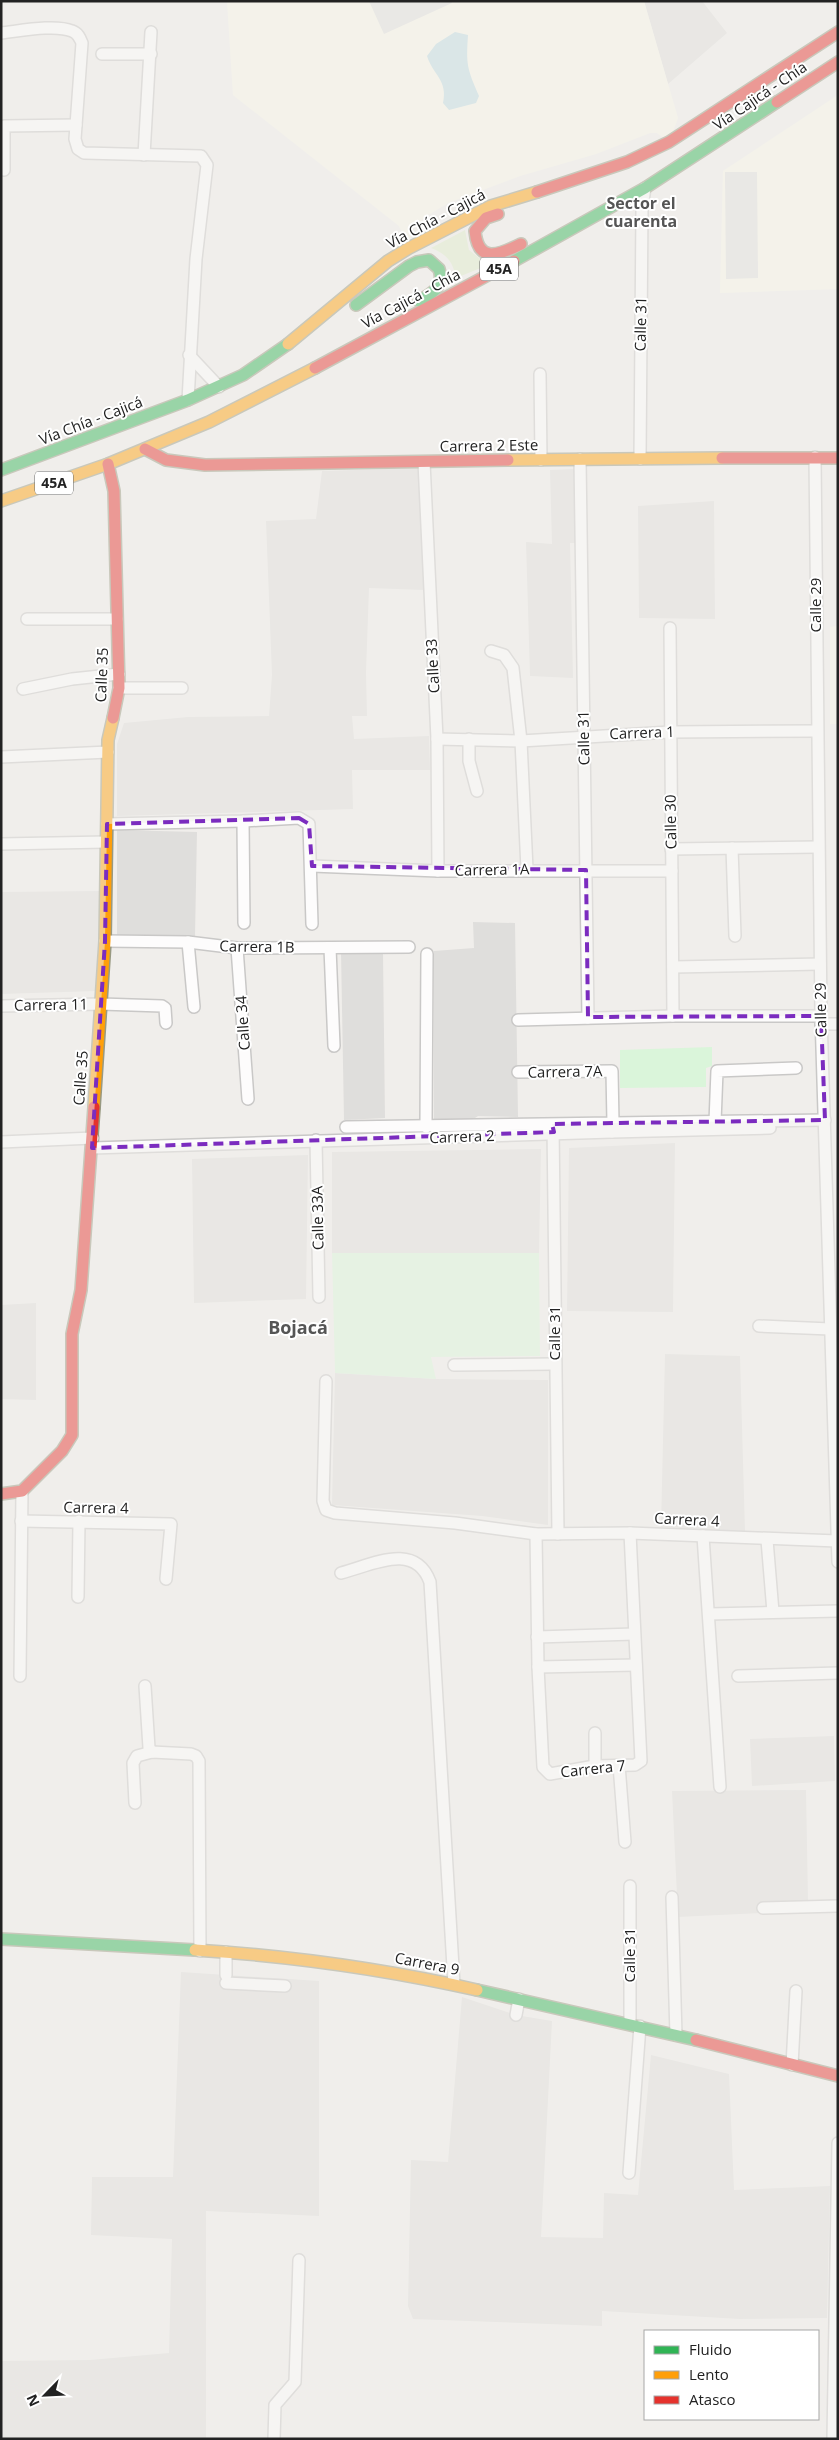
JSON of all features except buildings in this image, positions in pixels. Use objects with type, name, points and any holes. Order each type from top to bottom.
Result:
[{"type":"main road","name":"Vía Chía - Cajicá","points":[[1,470],[188,400],[244,375],[296,339],[388,261],[409,248],[477,212],[627,162],[669,142],[838,32]]},
{"type":"main road","name":"Vía Cajicá - Chía","points":[[1,501],[108,464],[209,422],[368,340],[645,188],[682,166],[838,62]]},
{"type":"main road","points":[[542,190],[526,203],[486,218],[480,223],[475,231],[478,247],[484,252],[493,255],[505,252],[656,169],[682,166]]},
{"type":"main road","points":[[346,313],[414,262],[430,260],[438,266],[442,277],[438,288],[433,293],[380,322],[368,340]]},
{"type":"main road","points":[[296,339],[324,329]]},
{"type":"main road","name":"Carrera 2 Este","points":[[145,448],[153,456],[205,465],[580,459],[838,458]]},
{"type":"main road","name":"Calle 35","points":[[22,1491],[50,1466],[72,1435],[72,1334],[81,1290],[105,941],[108,740],[119,688],[113,482],[108,464]]},
{"type":"main road","points":[[1,1494],[22,1491]]},
{"type":"main road","name":"Carrera 9","points":[[1,1939],[226,1952],[320,1961],[407,1974],[635,2025],[838,2076]]},
{"type":"street","points":[[1,33],[58,30],[72,31],[78,35],[82,43],[76,125],[78,149],[84,153],[200,156],[207,165],[196,258],[189,355],[188,400]]},
{"type":"street","points":[[144,155],[151,32]]},
{"type":"street","points":[[102,54],[151,54]]},
{"type":"street","points":[[4,170],[4,126],[76,125]]},
{"type":"street","name":"Calle 31","points":[[640,459],[642,208],[645,188]]},
{"type":"street","points":[[189,355],[219,387]]},
{"type":"street","points":[[540,374],[541,460]]},
{"type":"street","name":"Calle 29","points":[[815,457],[821,1020],[825,1123],[832,1213],[830,1330],[836,1405],[836,1541],[838,1562]]},
{"type":"street","name":"Calle 31","points":[[580,459],[588,1018]]},
{"type":"street","name":"Calle 33","points":[[424,462],[437,739],[438,871]]},
{"type":"street","points":[[27,619],[117,619]]},
{"type":"street","name":"Calle 30","points":[[670,628],[673,1016]]},
{"type":"street","points":[[491,651],[504,654],[513,668],[521,741],[527,869]]},
{"type":"street","points":[[23,689],[119,674]]},
{"type":"street","points":[[119,688],[182,688]]},
{"type":"street","name":"Carrera 1","points":[[437,739],[521,741],[670,732],[817,731]]},
{"type":"street","points":[[469,739],[469,761],[477,790]]},
{"type":"street","points":[[1,757],[108,752]]},
{"type":"street","points":[[107,824],[299,818],[306,821],[309,824],[312,866],[312,924]]},
{"type":"street","points":[[243,821],[244,923]]},
{"type":"street","points":[[1,844],[106,842]]},
{"type":"street","points":[[671,849],[818,847]]},
{"type":"street","points":[[732,848],[735,936]]},
{"type":"street","name":"Carrera 1A","points":[[312,866],[438,871],[527,869],[672,871]]},
{"type":"street","name":"Carrera 1B","points":[[105,941],[188,942],[237,948],[409,947]]},
{"type":"street","points":[[188,942],[194,1007]]},
{"type":"street","name":"Calle 34","points":[[237,948],[248,1099]]},
{"type":"street","points":[[330,948],[334,1046]]},
{"type":"street","points":[[426,1127],[427,954]]},
{"type":"street","points":[[673,967],[820,964]]},
{"type":"street","name":"Carrera 11","points":[[1,1006],[101,1004],[164,1007],[166,1022]]},
{"type":"street","points":[[518,1020],[583,1020],[588,1018],[673,1016],[821,1020],[838,1024]]},
{"type":"street","points":[[715,1122],[716,1071],[796,1068]]},
{"type":"street","name":"Carrera 7A","points":[[518,1072],[612,1071],[612,1128]]},
{"type":"street","points":[[612,1128],[715,1122],[825,1123]]},
{"type":"street","points":[[612,1128],[659,1132],[825,1123]]},
{"type":"street","points":[[346,1127],[426,1127],[470,1132]]},
{"type":"street","name":"Calle 31","points":[[553,1128],[558,1534]]},
{"type":"street","name":"Carrera 2","points":[[1,1142],[92,1143],[316,1140],[553,1128],[612,1128]]},
{"type":"street","name":"Calle 33A","points":[[316,1140],[319,1296]]},
{"type":"street","points":[[759,1326],[830,1330]]},
{"type":"street","points":[[454,1365],[555,1364]]},
{"type":"street","name":"Carrera 4","points":[[326,1381],[323,1501],[326,1510],[335,1513],[455,1523],[536,1534],[630,1533],[767,1540],[836,1541]]},
{"type":"street","points":[[20,1676],[22,1491]]},
{"type":"street","name":"Carrera 4","points":[[21,1521],[170,1524],[166,1579]]},
{"type":"street","points":[[78,1597],[79,1521]]},
{"type":"street","points":[[536,1534],[538,1667],[636,1665],[630,1533]]},
{"type":"street","points":[[703,1536],[720,1787]]},
{"type":"street","points":[[767,1540],[773,1612]]},
{"type":"street","points":[[341,1573],[401,1557],[421,1566],[430,1582],[454,1984]]},
{"type":"street","points":[[709,1614],[838,1611]]},
{"type":"street","points":[[537,1637],[634,1634]]},
{"type":"street","name":"Carrera 7","points":[[538,1667],[543,1767],[550,1774],[595,1766],[640,1763],[636,1665]]},
{"type":"street","points":[[738,1676],[838,1673]]},
{"type":"street","points":[[146,1686],[149,1748],[152,1752]]},
{"type":"street","points":[[595,1733],[595,1766]]},
{"type":"street","points":[[135,1803],[133,1763],[137,1756],[152,1752],[191,1754],[196,1756],[199,1762],[200,1951]]},
{"type":"street","points":[[619,1765],[625,1842]]},
{"type":"street","name":"Calle 31","points":[[629,2173],[635,2025],[630,1886]]},
{"type":"street","points":[[672,1897],[676,2035]]},
{"type":"street","points":[[763,1908],[838,1906]]},
{"type":"street","points":[[226,1952],[226,1979],[285,1986]]},
{"type":"street","points":[[792,2065],[796,1991]]},
{"type":"street","points":[[516,2015],[519,1999]]},
{"type":"street","points":[[833,2439],[838,2143]]},
{"type":"street","points":[[274,2439],[275,2405],[295,2382],[299,2260]]},
{"type":"highlighted area","points":[[299,818],[309,824],[312,866],[586,870],[588,1017],[821,1016],[825,1120],[552,1124],[554,1132],[92,1148],[105,941],[107,824]]},
{"type":"shaded area","points":[[227,1],[644,1],[678,118],[669,142],[657,133],[650,133],[596,154],[520,176],[448,203],[425,217],[412,230],[409,248],[399,226],[233,95]]},
{"type":"shaded area","points":[[369,1],[451,1],[452,3],[384,34]]},
{"type":"shaded area","points":[[644,1],[702,1],[727,33],[668,84]]},
{"type":"shaded area","points":[[838,95],[838,289],[720,293],[723,171]]},
{"type":"shaded area","points":[[725,172],[757,172],[758,278],[726,279]]},
{"type":"shaded area","points":[[420,468],[424,590],[369,588],[366,672],[367,716],[352,716],[354,739],[429,736],[430,770],[352,770],[353,809],[117,816],[117,744],[124,723],[188,717],[269,716],[272,675],[266,521],[316,519],[322,471]]},
{"type":"shaded area","points":[[575,469],[576,543],[570,543],[573,678],[530,676],[526,542],[552,544],[550,470]]},
{"type":"shaded area","points":[[714,501],[715,619],[639,618],[638,506]]},
{"type":"shaded area","points":[[838,626],[838,724],[830,724],[830,627]]},
{"type":"shaded area","points":[[117,830],[197,832],[195,936],[117,935]]},
{"type":"shaded area","points":[[100,891],[96,991],[1,994],[1,892]]},
{"type":"shaded area","points":[[473,922],[515,923],[518,1117],[478,1116],[472,1120],[434,1121],[434,951],[474,948]]},
{"type":"shaded area","points":[[341,952],[383,953],[385,1118],[344,1120]]},
{"type":"shaded area","points":[[675,1143],[673,1312],[567,1311],[569,1148]]},
{"type":"shaded area","points":[[541,1149],[539,1253],[332,1253],[332,1152]]},
{"type":"shaded area","points":[[308,1155],[306,1299],[194,1303],[192,1159]]},
{"type":"shaded area","points":[[36,1303],[36,1400],[1,1399],[1,1305]]},
{"type":"shaded area","points":[[665,1354],[740,1356],[745,1531],[661,1527]]},
{"type":"shaded area","points":[[335,1373],[436,1379],[548,1380],[548,1525],[482,1516],[332,1505]]},
{"type":"shaded area","points":[[834,1736],[835,1781],[752,1786],[750,1739]]},
{"type":"shaded area","points":[[806,1790],[808,1901],[768,1902],[761,1913],[678,1917],[672,1791]]},
{"type":"shaded area","points":[[181,1972],[319,1981],[319,2216],[206,2211],[206,2439],[1,2439],[1,2361],[90,2360],[169,2353],[172,2239],[91,2235],[92,2177],[173,2177]]},
{"type":"shaded area","points":[[462,1997],[516,2015],[552,2021],[541,2237],[603,2238],[604,2193],[638,2195],[651,2055],[729,2074],[734,2190],[830,2186],[827,2318],[740,2319],[602,2311],[602,2326],[413,2319],[408,2306],[411,2160],[448,2162]]},
{"type":"green space","points":[[465,230],[469,250],[488,265],[456,278],[453,267],[448,259],[431,248]]},
{"type":"green space","points":[[712,1047],[712,1066],[706,1068],[706,1087],[620,1088],[620,1050]]},
{"type":"green space","points":[[332,1253],[539,1253],[540,1356],[431,1357],[436,1379],[335,1373]]},
{"type":"water","points":[[455,32],[468,35],[468,66],[479,96],[476,103],[449,110],[443,103],[442,83],[427,56],[436,44]]},
{"type":"traffic: fast","points":[[514,261],[645,188],[777,102]]},
{"type":"traffic: fast","points":[[356,305],[409,266],[417,262],[429,260],[439,269],[439,285],[419,301]]},
{"type":"traffic: fast","points":[[1,470],[188,400],[243,375],[288,344]]},
{"type":"traffic: fast","points":[[1,1939],[195,1950]]},
{"type":"traffic: fast","points":[[477,1990],[696,2040]]},
{"type":"traffic: slow","points":[[288,344],[388,261],[409,248],[491,206],[537,192]]},
{"type":"traffic: slow","points":[[1,501],[108,464],[209,422],[315,368]]},
{"type":"traffic: slow","points":[[508,460],[722,458]]},
{"type":"traffic: slow","points":[[94,1107],[105,941],[108,740],[113,718]]},
{"type":"traffic: slow","points":[[195,1950],[337,1964],[477,1990]]},
{"type":"traffic: jam","points":[[537,192],[627,162],[669,142],[838,32]]},
{"type":"traffic: jam","points":[[777,102],[838,62]]},
{"type":"traffic: jam","points":[[498,214],[486,218],[475,231],[480,248],[485,253],[491,254],[505,251],[521,244]]},
{"type":"traffic: jam","points":[[315,368],[514,261]]},
{"type":"traffic: jam","points":[[145,449],[166,460],[205,465],[508,460]]},
{"type":"traffic: jam","points":[[722,458],[838,458]]},
{"type":"traffic: jam","points":[[108,464],[114,491],[119,688],[113,718]]},
{"type":"traffic: jam","points":[[1,1494],[22,1491],[62,1451],[72,1435],[72,1334],[81,1290],[94,1107]]},
{"type":"traffic: jam","points":[[696,2040],[838,2076]]},
{"type":"district","name":"Sector el cuarenta","points":[[641,212]]},
{"type":"district","name":"Bojacá","points":[[298,1328]]}]
